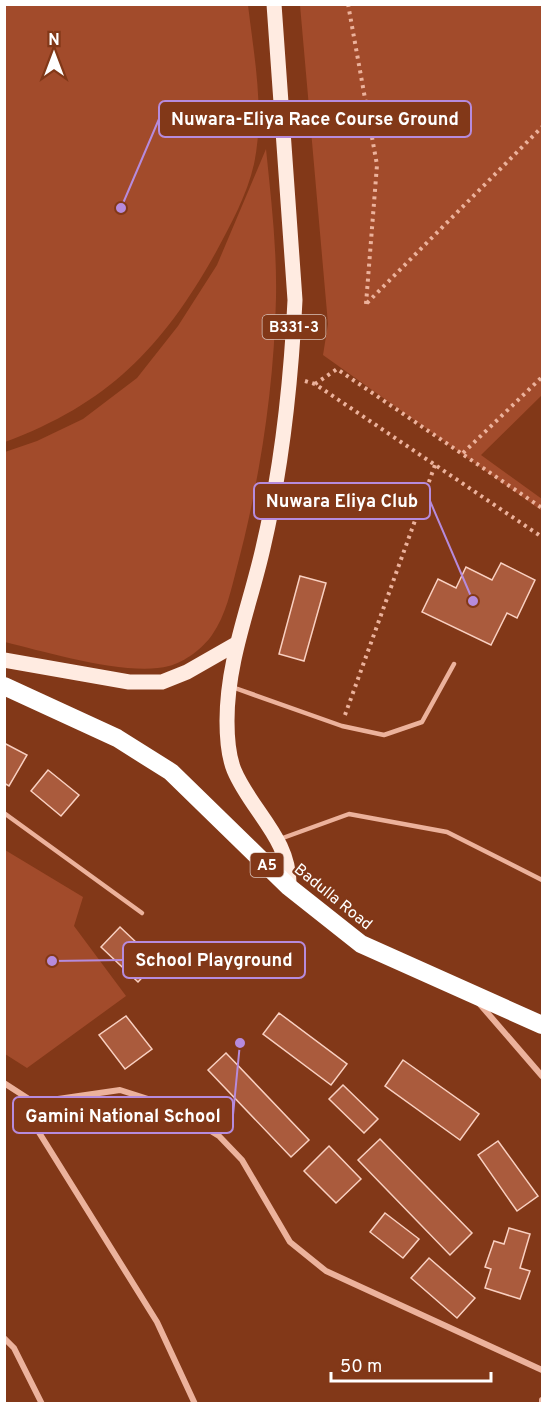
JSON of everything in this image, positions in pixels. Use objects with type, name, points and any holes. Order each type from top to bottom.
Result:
[{"type":"highway","name":"Badulla Road","points":[[4,686],[117,738],[171,772],[289,887],[362,944],[543,1025]]},
{"type":"main road","name":"B331-3","points":[[274,4],[295,300],[290,376],[272,505],[255,583],[236,644],[229,686],[228,741],[233,768],[287,858],[289,887]]},
{"type":"main road","points":[[4,660],[129,682],[162,682],[187,672],[236,644]]},
{"type":"street","points":[[470,991],[500,1030],[543,1076]]},
{"type":"street","points":[[4,1083],[38,1105],[58,1099],[120,1090],[170,1106],[219,1136],[242,1160],[290,1242],[326,1271],[543,1370]]},
{"type":"street","points":[[38,1105],[35,1126],[157,1322],[195,1404]]},
{"type":"street","points":[[4,1338],[14,1348],[42,1404]]},
{"type":"lane","points":[[229,686],[342,726],[384,735],[422,722],[454,664]]},
{"type":"lane","points":[[4,813],[142,913]]},
{"type":"lane","points":[[278,840],[349,814],[447,832],[543,880]]},
{"type":"path","points":[[348,4],[377,165],[366,304],[543,127]]},
{"type":"path","points":[[315,384],[337,369],[543,508]]},
{"type":"path","points":[[290,376],[315,384],[543,537]]},
{"type":"path","points":[[463,453],[543,377]]},
{"type":"path","points":[[342,726],[435,465]]},
{"type":"shaded area","points":[[5,4],[248,5],[259,104],[259,124],[251,176],[233,220],[196,286],[153,344],[103,390],[74,410],[5,442]]},
{"type":"shaded area","points":[[300,5],[542,5],[542,395],[481,455],[542,499],[542,511],[323,355],[328,324]]},
{"type":"shaded area","points":[[266,149],[276,279],[275,332],[269,400],[253,501],[228,602],[217,627],[204,645],[187,658],[169,666],[152,669],[87,662],[5,642],[5,452],[37,441],[83,419],[137,378],[178,326],[217,265]]},
{"type":"shaded area","points":[[5,850],[83,897],[74,926],[126,996],[27,1068],[5,1054]]},
{"type":"building","points":[[501,563],[535,580],[517,618],[507,613],[491,645],[422,612],[438,579],[456,588],[466,567],[492,580]]},
{"type":"building","points":[[300,576],[326,583],[304,661],[279,654]]},
{"type":"building","points":[[4,743],[27,755],[9,786],[4,783]]},
{"type":"building","points":[[48,770],[79,795],[61,816],[31,791]]},
{"type":"building","points":[[120,927],[157,962],[138,982],[101,947]]},
{"type":"building","points":[[279,1013],[347,1064],[331,1085],[263,1034]]},
{"type":"building","points":[[126,1016],[152,1049],[125,1069],[99,1035]]},
{"type":"building","points":[[226,1053],[309,1140],[291,1157],[208,1070]]},
{"type":"building","points":[[403,1060],[479,1114],[460,1140],[385,1086]]},
{"type":"building","points":[[343,1085],[378,1119],[364,1133],[329,1099]]},
{"type":"building","points":[[380,1139],[472,1233],[450,1255],[358,1160]]},
{"type":"building","points":[[498,1141],[538,1196],[517,1211],[478,1155]]},
{"type":"building","points":[[329,1146],[361,1179],[336,1203],[304,1171]]},
{"type":"building","points":[[385,1213],[419,1239],[403,1258],[370,1232]]},
{"type":"building","points":[[509,1228],[530,1234],[520,1268],[530,1271],[520,1299],[485,1288],[491,1269],[485,1267],[494,1241],[504,1244]]},
{"type":"building","points":[[429,1258],[475,1298],[457,1318],[411,1278]]},
{"type":"place","name":"Nuwara-Eliya Race Course Ground","points":[[121,208]]},
{"type":"place","name":"Nuwara Eliya Club","points":[[473,601]]},
{"type":"place","name":"School Playground","points":[[52,961]]},
{"type":"place","name":"Gamini National School","points":[[240,1043]]}]
